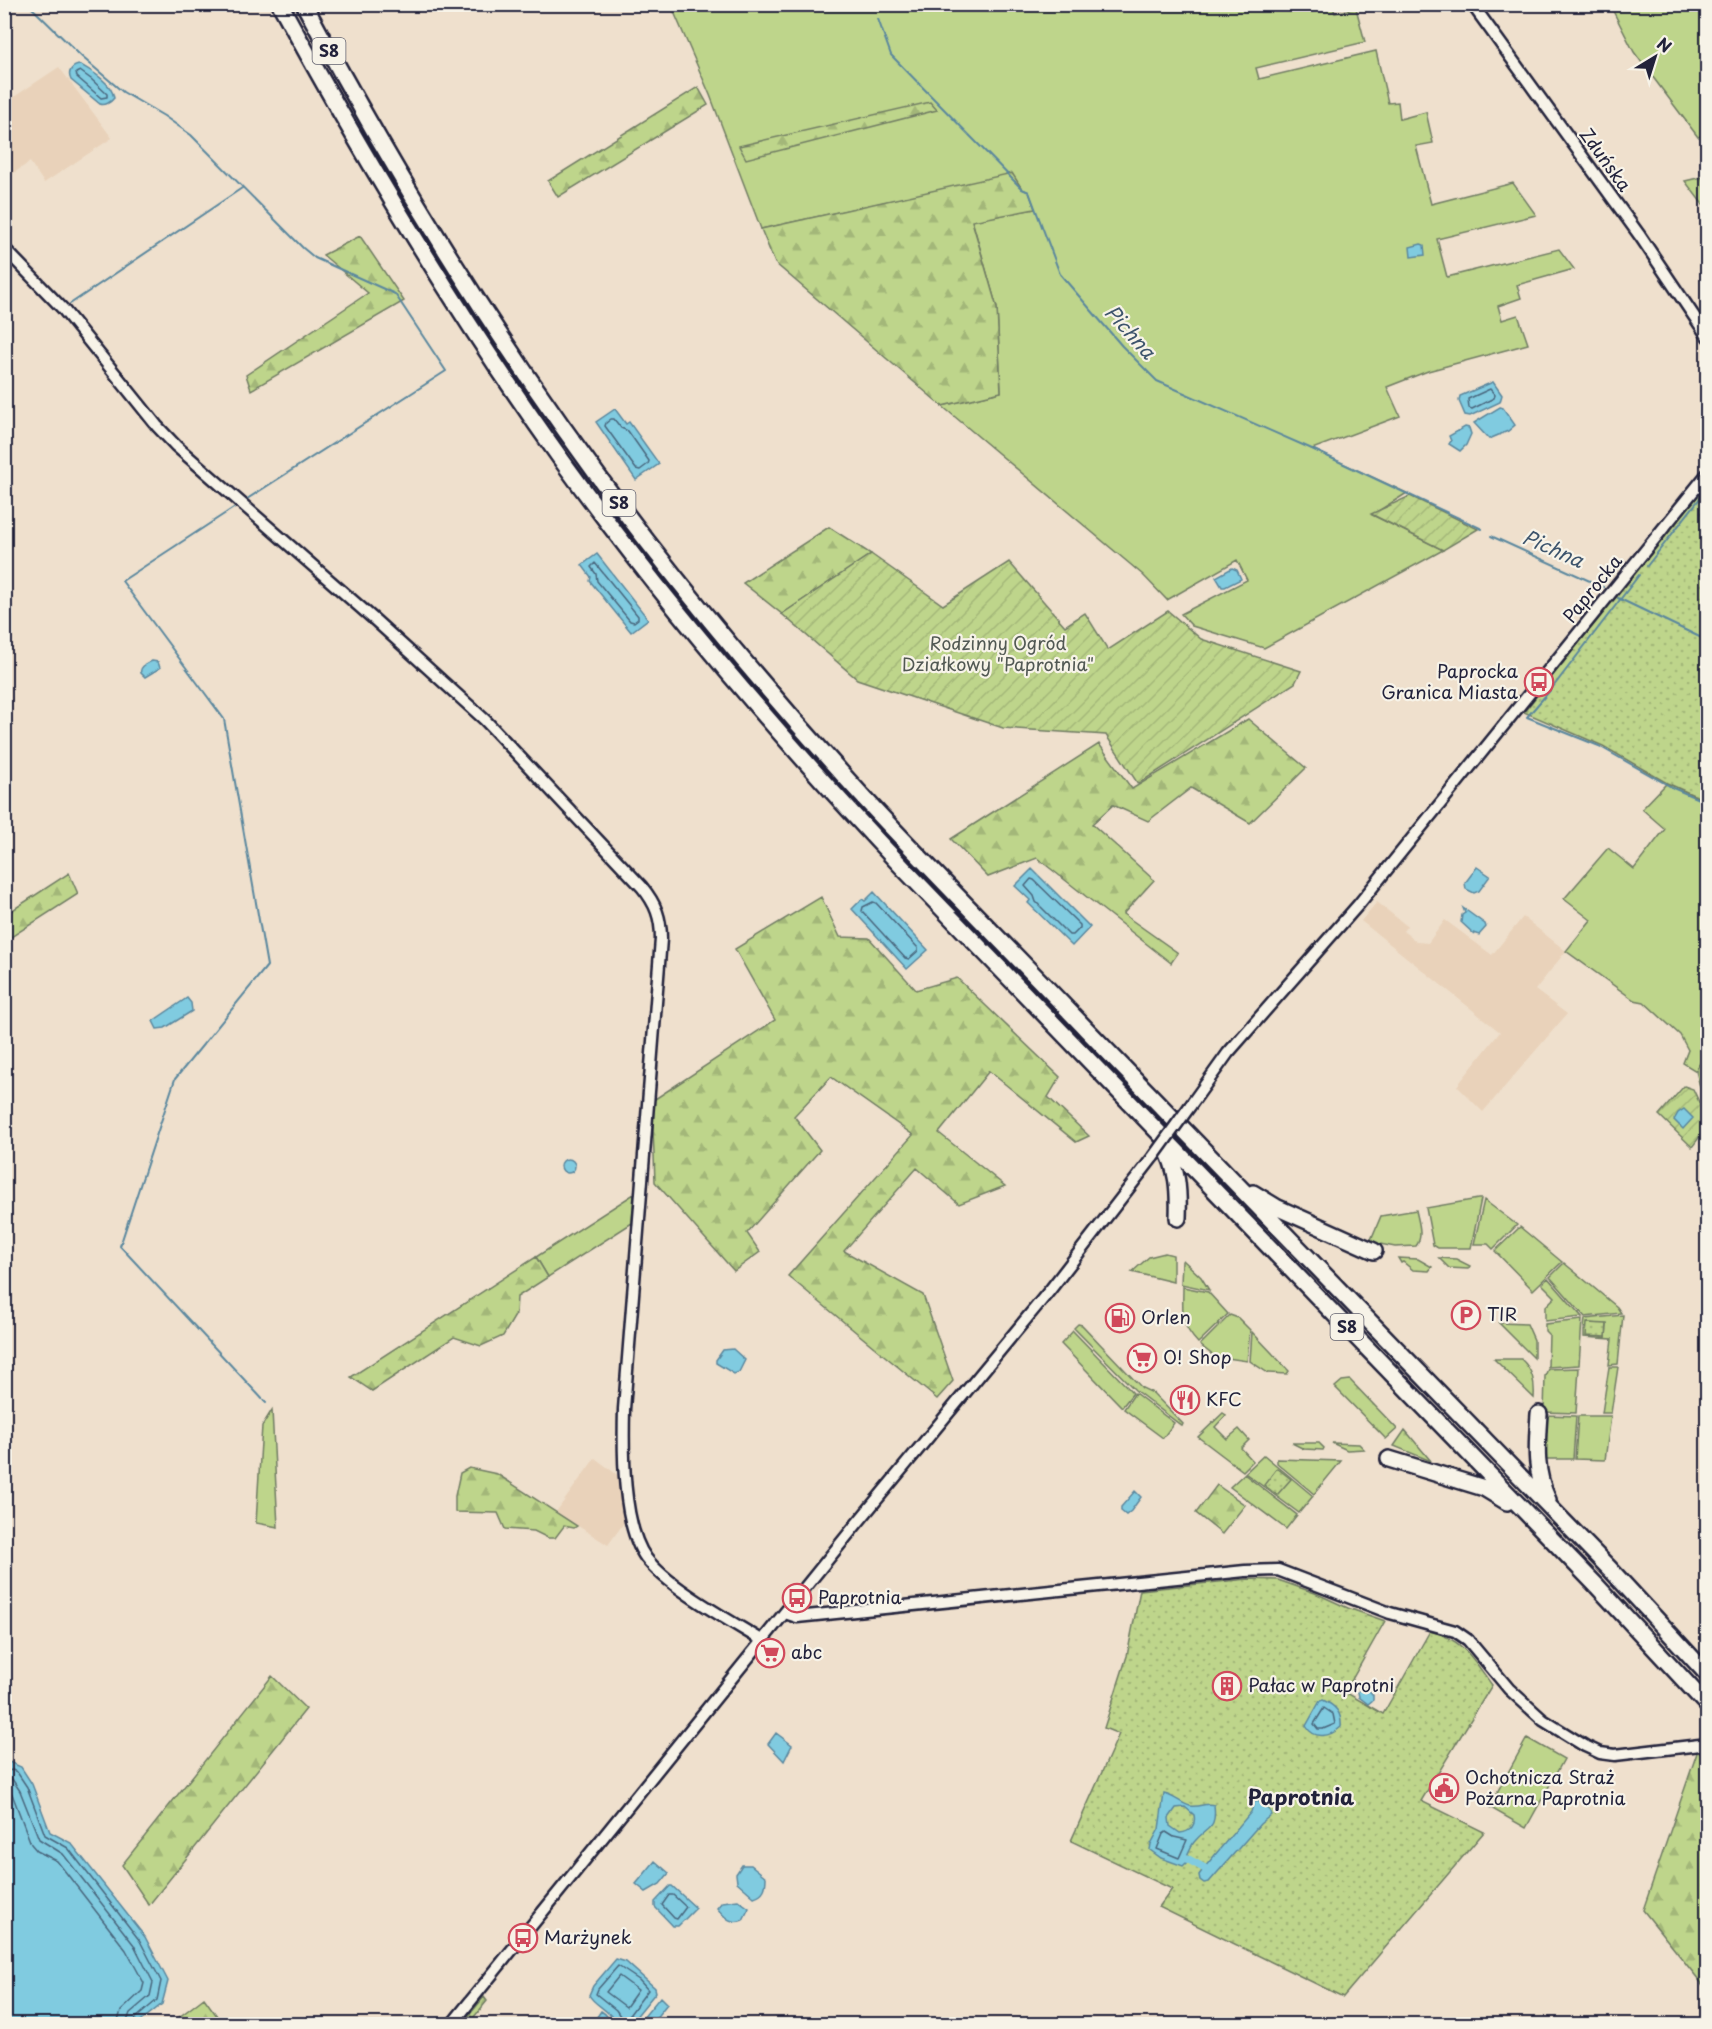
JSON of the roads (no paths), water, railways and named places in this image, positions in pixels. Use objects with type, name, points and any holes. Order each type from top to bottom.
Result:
[{"type":"highway","name":"S8","points":[[280,4],[351,134],[437,275],[525,409],[622,542],[742,691],[823,783],[905,870],[1638,1629],[1707,1706]]},
{"type":"highway","name":"S8","points":[[304,4],[354,98],[463,279],[564,429],[647,541],[740,656],[866,800],[1553,1510],[1707,1675]]},
{"type":"highway","points":[[1152,1125],[1173,1160],[1178,1182],[1178,1218]]},
{"type":"highway","points":[[1230,1178],[1276,1207],[1374,1251]]},
{"type":"highway","points":[[1539,1414],[1537,1466],[1541,1486],[1553,1510]]},
{"type":"highway","points":[[1389,1460],[1498,1494],[1543,1530]]},
{"type":"street","name":"Zduńska","points":[[1472,4],[1640,236],[1707,337]]},
{"type":"street","points":[[4,248],[63,309],[157,426],[201,468],[485,720],[655,905],[659,914],[662,939],[624,1409],[623,1441],[630,1515],[639,1545],[658,1570],[680,1588],[763,1641]]},
{"type":"street","name":"Paprocka","points":[[452,2025],[975,1379],[1050,1290],[1153,1157],[1228,1053],[1359,904],[1707,473]]},
{"type":"street","points":[[785,1613],[797,1617],[1245,1570],[1278,1570],[1390,1613],[1455,1631],[1474,1646],[1522,1702],[1561,1732],[1600,1753],[1615,1755],[1707,1744]]},
{"type":"water","points":[[81,65],[106,83],[114,98],[111,101],[100,104],[71,80],[71,70]]},
{"type":"water","points":[[1424,245],[1425,255],[1411,257],[1410,247]]},
{"type":"water","points":[[1493,382],[1502,395],[1500,402],[1470,416],[1465,415],[1459,401],[1460,396]]},
{"type":"water","points":[[1500,407],[1515,425],[1508,431],[1489,439],[1474,423]]},
{"type":"water","points":[[615,409],[626,424],[629,422],[659,464],[636,480],[596,422]]},
{"type":"water","points":[[1465,427],[1469,428],[1471,434],[1460,451],[1449,444],[1451,441],[1449,436]]},
{"type":"water","points":[[597,554],[648,619],[631,632],[590,581],[591,577],[582,565]]},
{"type":"water","points":[[1232,568],[1237,570],[1241,579],[1222,587],[1216,577]]},
{"type":"water","points":[[152,661],[158,662],[160,668],[145,677],[141,669]]},
{"type":"water","points":[[1477,867],[1490,876],[1479,891],[1474,893],[1466,889],[1465,883]]},
{"type":"water","points":[[1032,869],[1090,927],[1072,946],[1028,903],[1030,900],[1015,886]]},
{"type":"water","points":[[874,892],[928,950],[907,969],[852,909]]},
{"type":"water","points":[[1463,908],[1485,924],[1486,927],[1479,935],[1473,933],[1461,922],[1462,915],[1465,913]]},
{"type":"water","points":[[187,998],[191,1003],[192,1011],[165,1028],[157,1029],[153,1021]]},
{"type":"water","points":[[1684,1109],[1693,1118],[1683,1129],[1674,1120]]},
{"type":"water","points":[[568,1159],[573,1161],[575,1166],[573,1171],[568,1173],[563,1171],[561,1166],[563,1161]]},
{"type":"water","points":[[733,1349],[745,1360],[739,1372],[734,1374],[716,1363],[723,1350]]},
{"type":"water","points":[[1135,1491],[1141,1497],[1126,1515],[1121,1511],[1121,1507]]},
{"type":"water","points":[[1362,1687],[1366,1687],[1373,1695],[1373,1700],[1368,1704],[1359,1697],[1358,1692]]},
{"type":"water","points":[[1323,1700],[1337,1710],[1341,1727],[1322,1736],[1313,1733],[1306,1726],[1320,1701]]},
{"type":"water","points":[[776,1733],[792,1745],[784,1761],[768,1744]]},
{"type":"water","points":[[9,1762],[21,1767],[32,1784],[50,1832],[71,1843],[145,1937],[168,1981],[162,2004],[137,2024],[5,2024],[4,1769]]},
{"type":"water","points":[[1164,1794],[1190,1806],[1214,1805],[1213,1823],[1194,1843],[1186,1858],[1187,1862],[1183,1866],[1161,1858],[1150,1850],[1159,1829]],"holes":[[[1185,1807],[1194,1815],[1190,1830],[1180,1833],[1170,1826],[1169,1818],[1176,1808]]]},
{"type":"water","points":[[1258,1801],[1270,1811],[1271,1815],[1260,1824],[1209,1882],[1204,1883],[1200,1880],[1199,1875],[1251,1812],[1254,1802]]},
{"type":"water","points":[[655,1861],[669,1873],[660,1884],[646,1892],[636,1884]]},
{"type":"water","points":[[742,1865],[751,1865],[766,1877],[764,1890],[757,1896],[754,1897],[737,1882],[736,1874]]},
{"type":"water","points":[[670,1886],[696,1908],[678,1926],[673,1926],[655,1907],[655,1902]]},
{"type":"water","points":[[738,1900],[749,1908],[743,1920],[731,1921],[717,1908],[722,1902]]},
{"type":"water","points":[[616,1959],[626,1962],[655,1988],[656,1992],[630,2024],[617,2024],[610,2014],[589,1995],[593,1986]]},
{"type":"water","points":[[660,1997],[667,2004],[651,2024],[638,2024]]},
{"type":"water","points":[[601,2011],[607,2016],[608,2024],[592,2024]]},
{"type":"waterway","points":[[28,4],[82,57],[123,92],[191,135],[315,258],[395,294],[446,371],[247,499]]},
{"type":"waterway","name":"Pichna","points":[[878,19],[891,55],[1022,189],[1029,192],[1060,274],[1122,346],[1157,381],[1312,449],[1482,529]]},
{"type":"waterway","points":[[70,304],[242,188]]},
{"type":"waterway","points":[[1647,566],[1708,488]]},
{"type":"waterway","points":[[235,507],[122,581],[224,719],[267,966],[175,1079],[120,1246],[266,1403]]},
{"type":"waterway","name":"Pichna","points":[[1491,536],[1603,587]]},
{"type":"waterway","points":[[1639,575],[1553,687],[1527,717],[1599,746],[1673,788],[1708,803]]},
{"type":"waterway","points":[[1618,598],[1708,641]]},
{"type":"waterway","points":[[1186,1858],[1204,1868]]},
{"type":"place","name":"Paprocka Granica Miasta","points":[[1539,682]]},
{"type":"place","name":"TIR","points":[[1466,1315]]},
{"type":"place","name":"Orlen","points":[[1120,1318]]},
{"type":"place","name":"O! Shop","points":[[1142,1358]]},
{"type":"place","name":"KFC","points":[[1185,1400]]},
{"type":"place","name":"Paprotnia","points":[[797,1598]]},
{"type":"place","name":"abc","points":[[770,1653]]},
{"type":"place","name":"Pałac w Paprotni","points":[[1227,1686]]},
{"type":"place","name":"Ochotnicza Straż Pożarna Paprotnia","points":[[1444,1788]]},
{"type":"place","name":"Marżynek","points":[[523,1938]]},
{"type":"district","name":"Paprotnia","points":[[1301,1798]]},
{"type":"park label","name":"Rodzinny Ogród Działkowy \"Paprotnia\"","points":[[998,654]]}]
